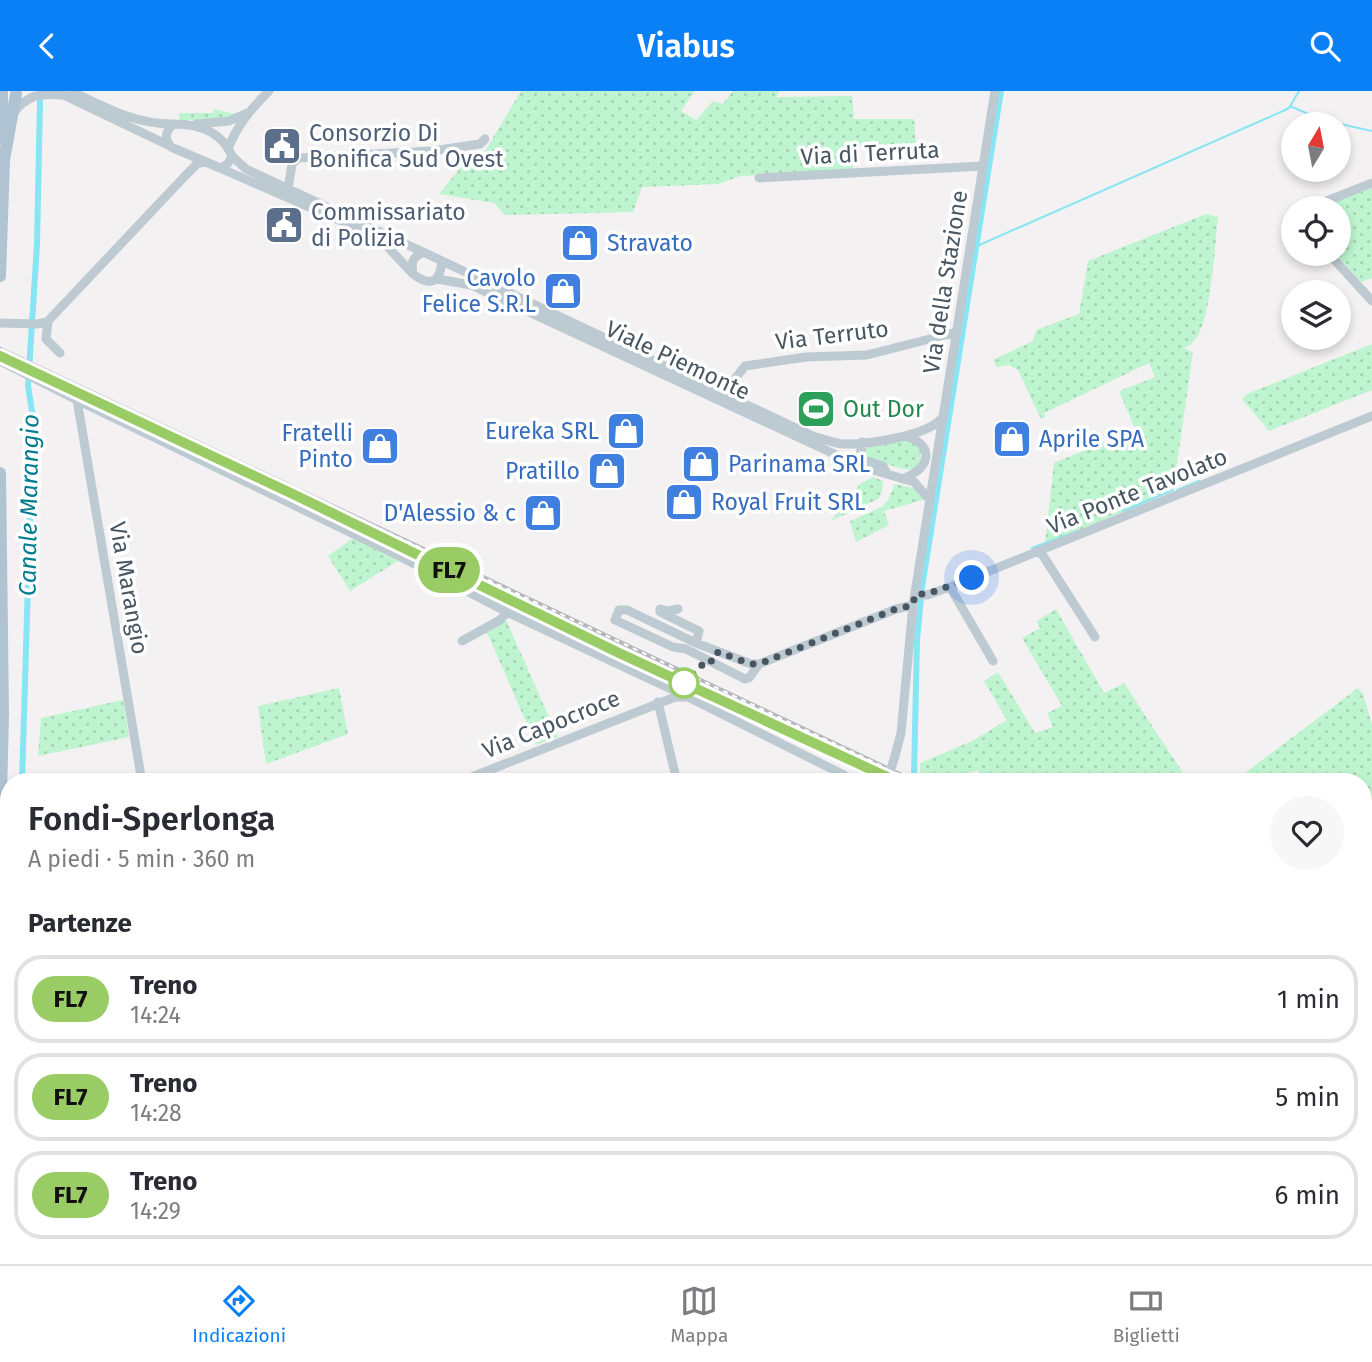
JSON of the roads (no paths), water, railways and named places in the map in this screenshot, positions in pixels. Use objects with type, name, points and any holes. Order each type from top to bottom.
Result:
[{"type":"main road","points":[[4,160],[12,115],[12,92]]},
{"type":"main road","points":[[0,276],[4,160],[1,120],[12,92]]},
{"type":"main road","points":[[0,473],[0,773]]},
{"type":"main road","points":[[0,826],[0,838]]},
{"type":"street","points":[[220,168],[227,166],[235,132],[248,112],[269,91]]},
{"type":"street","name":"Via della Stazione","points":[[890,773],[901,733],[913,605],[921,594],[930,500],[995,91]]},
{"type":"street","points":[[12,115],[18,106],[34,95],[63,92],[171,147],[352,226],[384,243],[413,274]]},
{"type":"street","name":"Viale Piemonte","points":[[63,92],[133,120],[194,125],[219,137],[246,169],[816,437],[841,444],[906,436],[934,425],[943,416]]},
{"type":"street","points":[[194,125],[229,121],[248,112]]},
{"type":"street","points":[[171,147],[166,135],[174,124]]},
{"type":"street","points":[[288,189],[292,164],[298,158],[432,151],[480,144],[485,139]]},
{"type":"street","points":[[185,176],[187,154]]},
{"type":"street","points":[[0,323],[43,322],[185,176],[197,165],[205,162]]},
{"type":"street","name":"Via di Terruta","points":[[759,178],[983,166]]},
{"type":"street","points":[[1339,196],[1372,183]]},
{"type":"street","points":[[413,274],[411,263],[414,257],[423,252]]},
{"type":"street","points":[[437,279],[441,274],[442,261]]},
{"type":"street","points":[[1340,266],[1372,301]]},
{"type":"street","name":"Viale Piemonte","points":[[413,274],[420,280],[437,279],[471,285],[860,466],[914,482]]},
{"type":"street","points":[[43,322],[46,339],[60,353]]},
{"type":"street","name":"Via Terruto","points":[[724,393],[745,366],[806,357],[867,355],[957,333]]},
{"type":"street","points":[[0,361],[77,401],[403,558],[507,612],[675,691],[676,697],[688,697],[840,773]]},
{"type":"street","name":"Via Marangio","points":[[77,401],[140,773]]},
{"type":"street","name":"Via Ponte Tavolato","points":[[921,594],[950,587],[1372,417]]},
{"type":"street","points":[[922,429],[933,436],[939,446]]},
{"type":"street","points":[[902,479],[915,475],[926,458],[925,449],[917,439],[906,436]]},
{"type":"street","points":[[862,442],[860,457],[883,466],[887,474]]},
{"type":"street","points":[[914,482],[934,476]]},
{"type":"street","points":[[914,482],[930,500]]},
{"type":"street","points":[[1040,551],[1095,637]]},
{"type":"street","points":[[950,587],[993,661]]},
{"type":"street","points":[[759,664],[749,678],[745,679],[684,648],[673,647],[615,620],[615,617],[619,610],[626,610],[718,652],[751,664],[759,664],[896,609],[913,605]]},
{"type":"street","points":[[678,609],[659,610],[699,631],[684,648]]},
{"type":"street","points":[[462,641],[500,620],[507,612]]},
{"type":"street","points":[[713,662],[718,652]]},
{"type":"street","name":"Via Capocroce","points":[[481,773],[657,702],[676,697]]},
{"type":"street","points":[[657,702],[675,773]]},
{"type":"waterway","points":[[914,773],[917,640],[922,587],[1001,91]]},
{"type":"waterway","points":[[977,246],[1283,111],[1289,108],[1299,91]]},
{"type":"waterway","name":"Canale Marangio","points":[[22,773],[33,418],[28,386],[37,244],[40,101]]},
{"type":"waterway","points":[[1290,106],[1322,120],[1372,131]]},
{"type":"waterway","points":[[1177,490],[1199,481]]},
{"type":"waterway","points":[[1123,511],[1173,490]]},
{"type":"waterway","points":[[1032,548],[1078,531]]},
{"type":"railway","points":[[0,349],[897,773]]},
{"type":"train","name":"FL7","points":[[0,356],[297,496],[619,653],[878,773]]},
{"type":"place","name":"Consorzio Di Bonifica Sud Ovest","points":[[282,146]]},
{"type":"place","name":"Commissariato di Polizia","points":[[284,225]]},
{"type":"place","name":"Stravato","points":[[580,243]]},
{"type":"place","name":"Cavolo Felice S.R.L","points":[[563,291]]},
{"type":"place","name":"Out Dor","points":[[816,409]]},
{"type":"place","name":"Eureka SRL","points":[[626,431]]},
{"type":"place","name":"Aprile SPA","points":[[1012,439]]},
{"type":"place","name":"Fratelli Pinto","points":[[380,446]]},
{"type":"place","name":"Parinama SRL","points":[[701,464]]},
{"type":"place","name":"Pratillo","points":[[607,471]]},
{"type":"place","name":"Royal Fruit SRL","points":[[684,502]]},
{"type":"place","name":"D'Alessio & c","points":[[543,513]]}]
